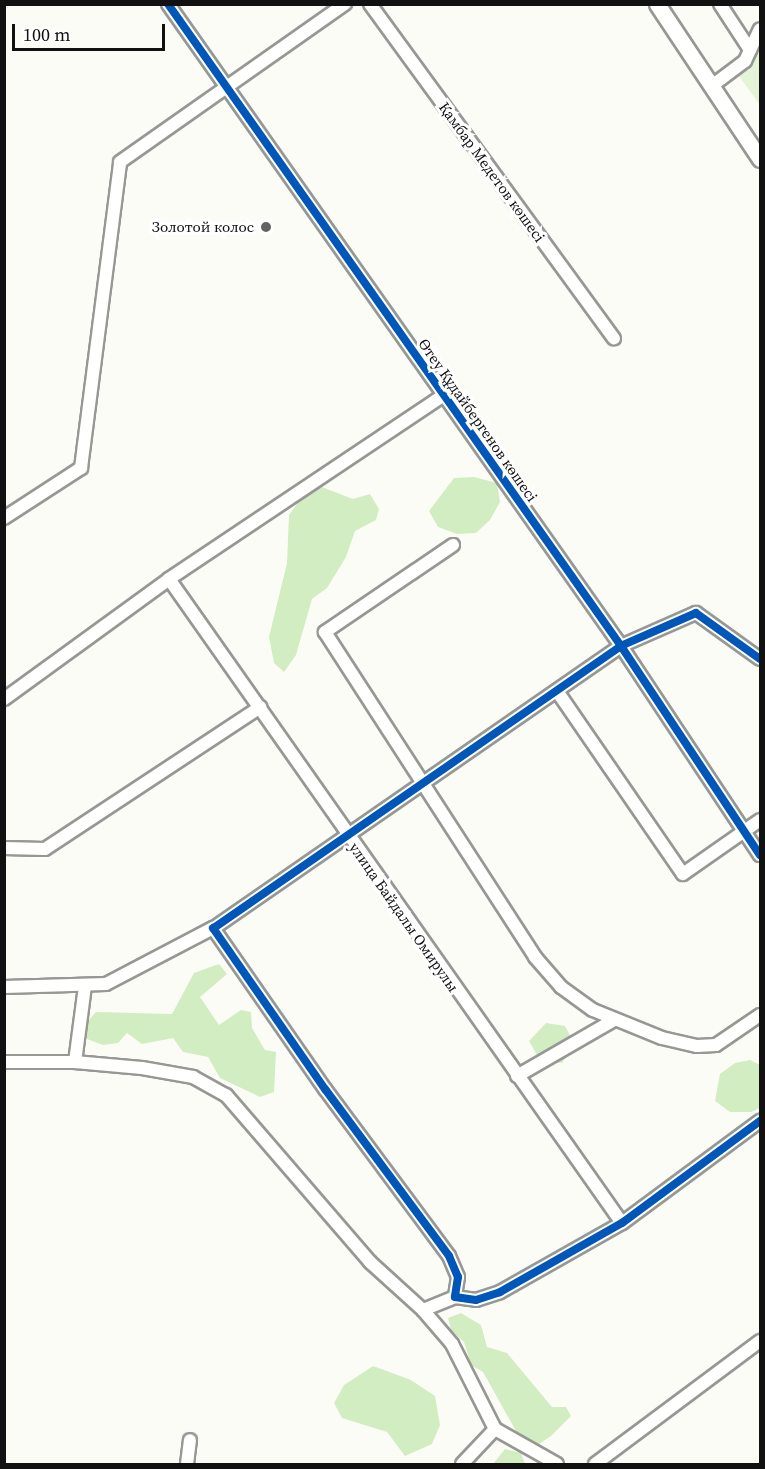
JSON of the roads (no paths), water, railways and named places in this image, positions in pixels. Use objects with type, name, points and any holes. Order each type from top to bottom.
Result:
[{"type":"street","name":"Өтеу Құдайбергенов көшесі","points":[[168,4],[227,84],[621,646],[760,855]]},
{"type":"street","points":[[4,518],[81,468],[120,162],[227,84],[345,4]]},
{"type":"street","name":"Қамбар Медетов көшесі","points":[[370,4],[614,339]]},
{"type":"street","points":[[657,4],[713,85],[760,159]]},
{"type":"street","points":[[720,4],[750,50]]},
{"type":"street","points":[[713,85],[745,61],[760,29]]},
{"type":"street","points":[[4,699],[169,579],[445,394]]},
{"type":"street","points":[[453,545],[325,632],[535,957],[561,987],[614,1020],[697,1046],[716,1045],[760,1015]]},
{"type":"street","name":"улица Байдалы Омирулы","points":[[169,579],[260,707],[348,838],[621,1223]]},
{"type":"street","points":[[4,987],[106,984],[213,928],[348,838],[621,646],[696,613],[760,659]]},
{"type":"street","points":[[556,691],[683,874],[760,820]]},
{"type":"street","points":[[4,848],[45,849],[260,707]]},
{"type":"street","points":[[213,928],[325,1089],[449,1256],[458,1277],[455,1297]]},
{"type":"street","points":[[75,1062],[85,986]]},
{"type":"street","points":[[517,1076],[614,1020]]},
{"type":"street","points":[[4,1062],[75,1062],[193,1077],[226,1095],[370,1262],[423,1310],[452,1344],[495,1429],[558,1464]]},
{"type":"street","points":[[423,1310],[455,1297],[476,1300],[500,1292],[621,1223],[760,1121]]},
{"type":"street","points":[[595,1464],[760,1341]]},
{"type":"street","points":[[462,1464],[495,1429]]},
{"type":"street","points":[[187,1464],[189,1440]]},
{"type":"place","name":"Золотой колос","points":[[266,227]]}]
